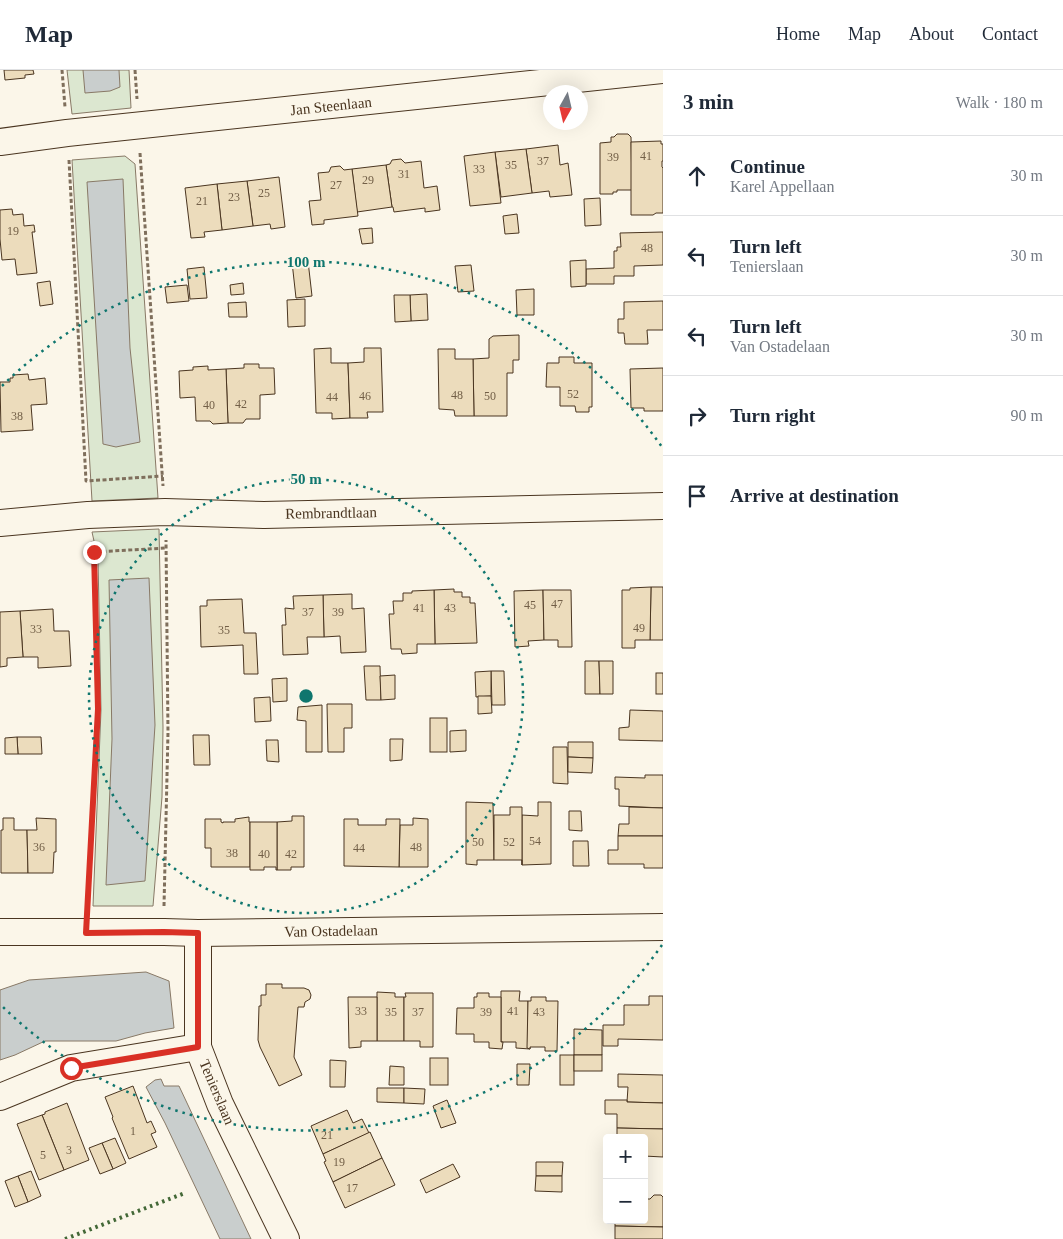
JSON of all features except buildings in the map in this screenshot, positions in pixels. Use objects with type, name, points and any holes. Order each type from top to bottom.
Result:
[{"type":"street","name":"Jan Steenlaan","points":[[0,142],[68,133],[663,70]]},
{"type":"street","name":"Rembrandtlaan","points":[[0,523],[88,515],[165,512],[264,515],[663,506]]},
{"type":"street","name":"Van Ostadelaan","points":[[0,932],[198,933],[663,927]]},
{"type":"street","name":"Tenierslaan","points":[[198,933],[198,1047],[220,1104],[286,1239]]},
{"type":"street","points":[[0,1097],[71,1068],[198,1047]]},
{"type":"path","points":[[62,70],[68,133],[86,481],[163,476]]},
{"type":"path","points":[[86,933],[98,709],[94,552]]},
{"type":"green space","points":[[67,70],[129,70],[131,108],[72,114]]},
{"type":"green space","points":[[125,156],[135,164],[158,498],[92,501],[72,160]]},
{"type":"green space","points":[[159,529],[163,727],[162,797],[153,906],[93,906],[101,710],[98,559],[92,532]]},
{"type":"shaded area","points":[[83,70],[119,70],[120,87],[110,91],[85,93]]},
{"type":"shaded area","points":[[123,179],[130,348],[140,442],[116,447],[103,444],[87,182]]},
{"type":"shaded area","points":[[149,578],[155,725],[145,881],[106,885],[112,739],[109,580]]},
{"type":"shaded area","points":[[146,972],[169,981],[174,1028],[116,1041],[45,1041],[0,1060],[0,990],[29,980]]},
{"type":"shaded area","points":[[161,1079],[164,1086],[179,1086],[251,1239],[220,1239],[146,1087],[155,1080]]},
{"type":"hedge","points":[[65,1239],[185,1193]]},
{"type":"route","points":[[71,1068],[198,1047],[198,933],[86,933],[98,709],[94,552]]}]
